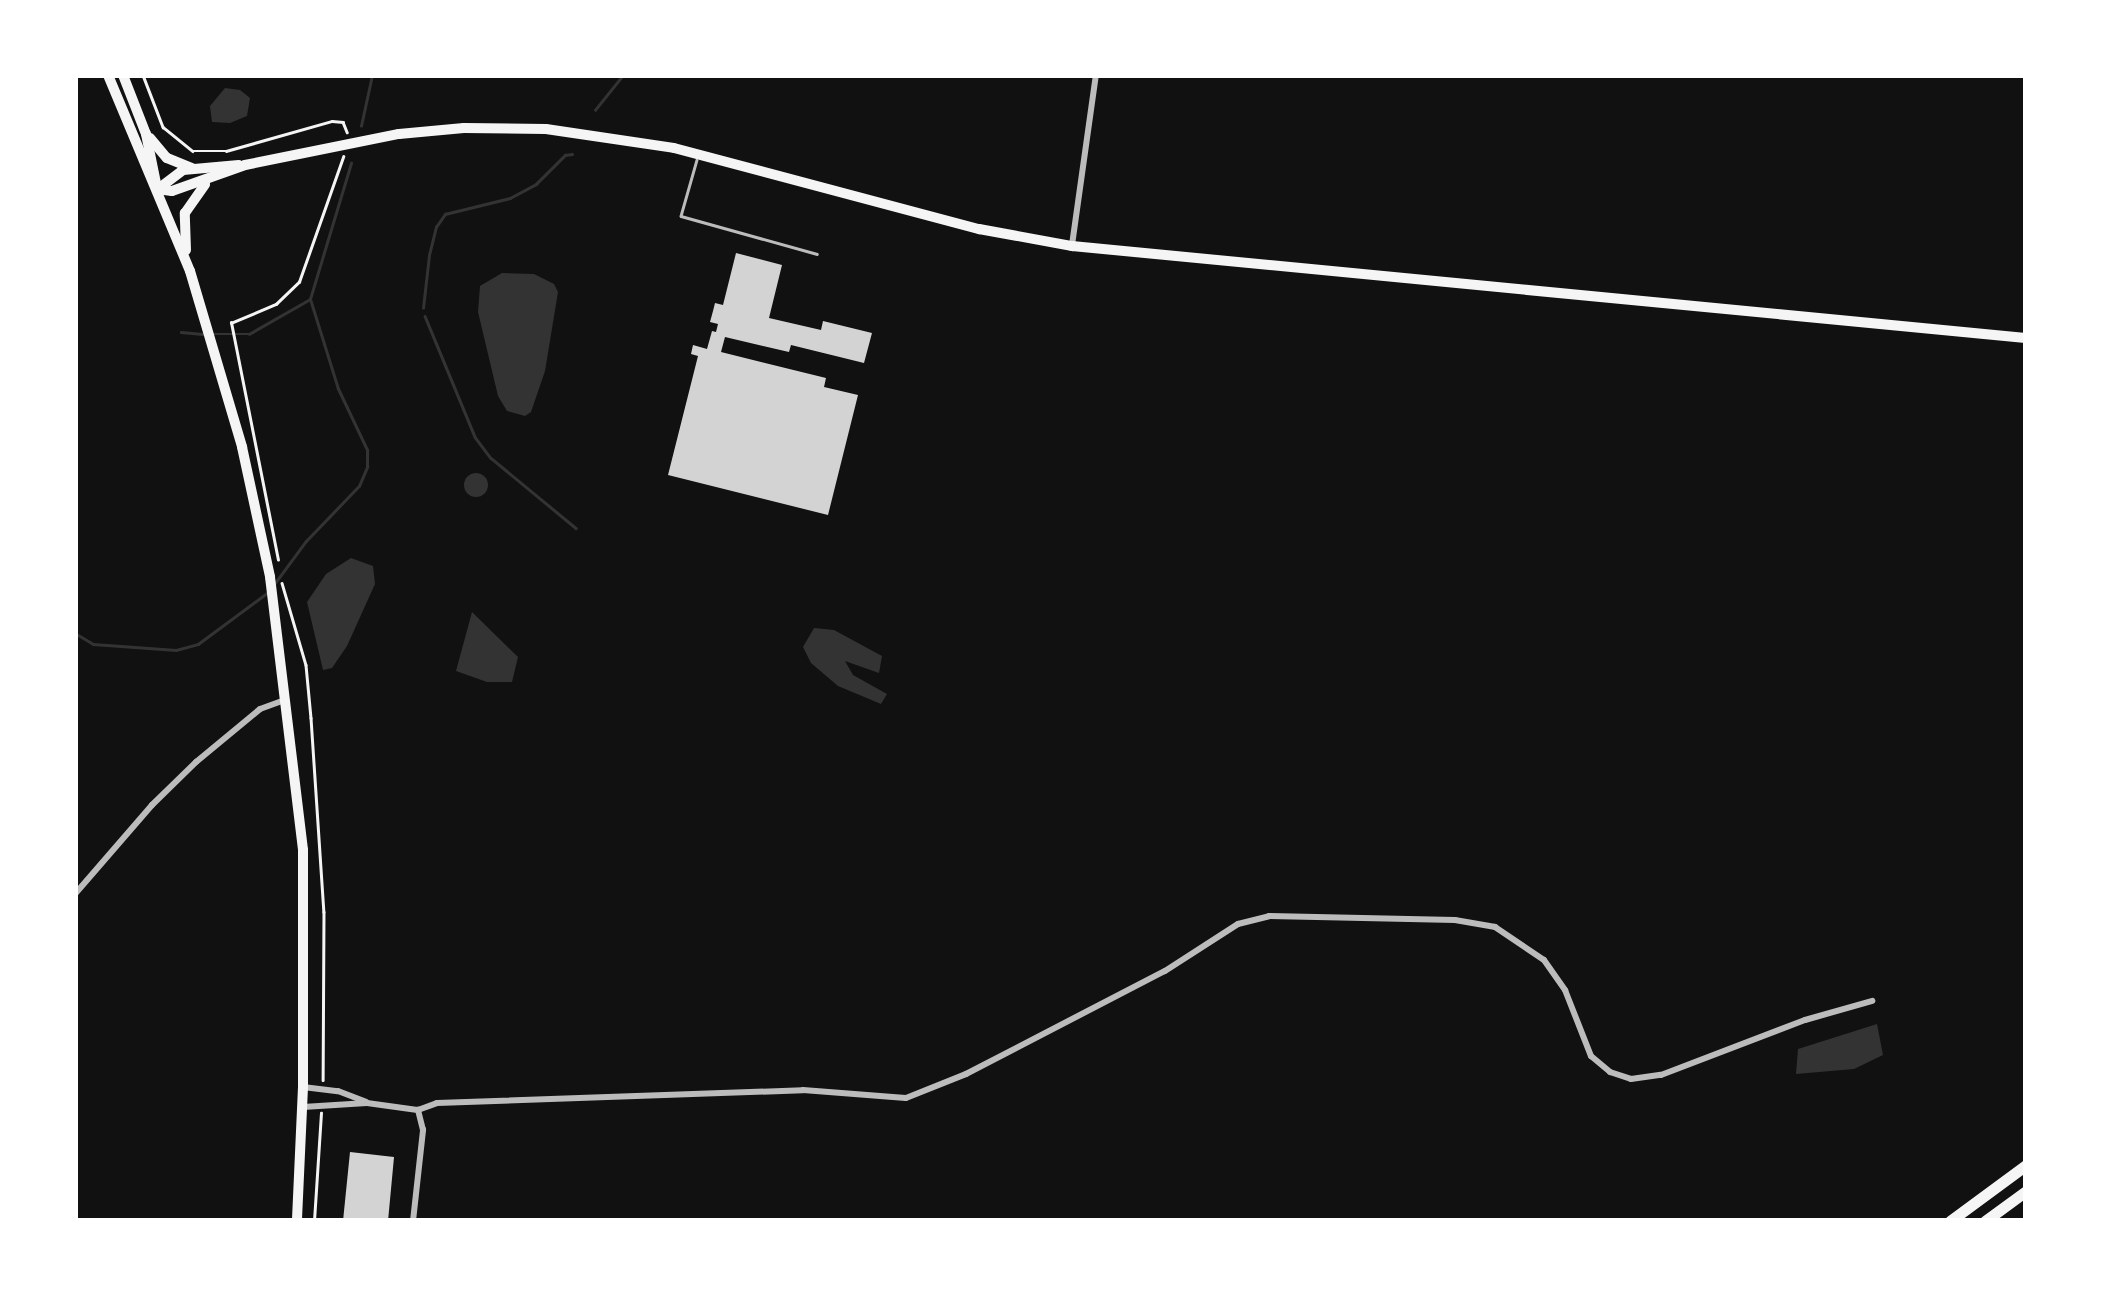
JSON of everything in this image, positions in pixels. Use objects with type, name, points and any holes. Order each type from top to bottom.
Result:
[{"type":"highway","points":[[1950,1221],[2026,1165]]},
{"type":"highway","points":[[1985,1221],[2026,1190]]},
{"type":"main road","points":[[108,75],[190,271],[275,573],[303,850],[304,1087],[297,1221]]},
{"type":"main road","points":[[123,75],[146,134],[157,189]]},
{"type":"main road","points":[[157,189],[170,177],[192,168],[246,165],[400,134],[464,128],[589,133],[699,154],[979,229],[1072,246],[2026,338]]},
{"type":"main road","points":[[146,134],[167,158],[192,168]]},
{"type":"main road","points":[[157,189],[172,191],[246,165]]},
{"type":"main road","points":[[190,271],[184,218],[190,202],[208,181]]},
{"type":"street","points":[[1072,246],[1096,75]]},
{"type":"street","points":[[75,894],[152,804],[221,740],[260,709],[288,699]]},
{"type":"street","points":[[303,1107],[366,1103],[418,1110],[436,1103],[803,1090],[871,1099],[906,1098],[950,1081],[1165,971],[1227,930],[1269,916],[1455,920],[1495,927],[1544,960],[1565,990],[1591,1056],[1610,1072],[1630,1079],[1661,1076],[1769,1033],[1872,1001]]},
{"type":"street","points":[[304,1087],[338,1091],[366,1103]]},
{"type":"street","points":[[413,1221],[423,1130],[418,1110]]},
{"type":"lane","points":[[699,154],[681,216],[817,254]]},
{"type":"path","points":[[143,75],[163,127],[193,151],[226,151],[332,121],[343,122],[347,132]]},
{"type":"path","points":[[323,1078],[324,912],[306,665],[280,606],[231,326],[235,318],[276,304],[300,282],[344,155]]},
{"type":"path","points":[[314,1221],[321,1120]]},
{"type":"shaded area","points":[[225,88],[240,90],[250,98],[247,116],[230,123],[212,122],[210,106]]},
{"type":"shaded area","points":[[502,273],[534,274],[554,284],[558,292],[545,371],[531,412],[525,416],[507,411],[498,396],[478,312],[480,286]]},
{"type":"shaded area","points":[[476,473],[488,485],[476,497],[464,485]]},
{"type":"shaded area","points":[[351,558],[373,566],[375,584],[347,646],[332,668],[323,670],[307,602],[326,574]]},
{"type":"shaded area","points":[[472,612],[518,657],[512,682],[487,682],[456,671]]},
{"type":"shaded area","points":[[814,628],[834,630],[882,656],[879,673],[845,661],[853,675],[887,694],[881,704],[838,686],[811,663],[803,647]]},
{"type":"shaded area","points":[[1877,1024],[1883,1055],[1854,1069],[1796,1074],[1798,1049]]},
{"type":"building","points":[[736,253],[782,265],[769,318],[821,330],[823,321],[872,333],[864,363],[791,345],[789,352],[725,337],[721,352],[826,378],[824,387],[858,395],[828,515],[668,475],[698,356],[691,354],[693,345],[707,349],[712,331],[716,332],[718,324],[710,322],[715,303],[723,305]]},
{"type":"building","points":[[350,1152],[394,1157],[388,1221],[343,1221]]},
{"type":"waterway","points":[[361,126],[372,75]]},
{"type":"waterway","points":[[595,110],[623,75]]},
{"type":"waterway","points":[[423,308],[429,255],[436,227],[445,214],[510,198],[536,184],[565,155],[572,154]]},
{"type":"waterway","points":[[275,583],[306,541],[359,486],[367,467],[367,450],[338,389],[310,299],[351,163]]},
{"type":"waterway","points":[[213,334],[249,334],[310,299]]},
{"type":"waterway","points":[[425,316],[475,437],[491,458],[576,528]]},
{"type":"waterway","points":[[181,332],[205,334]]},
{"type":"waterway","points":[[75,633],[93,644],[176,650],[198,644],[267,593]]}]
